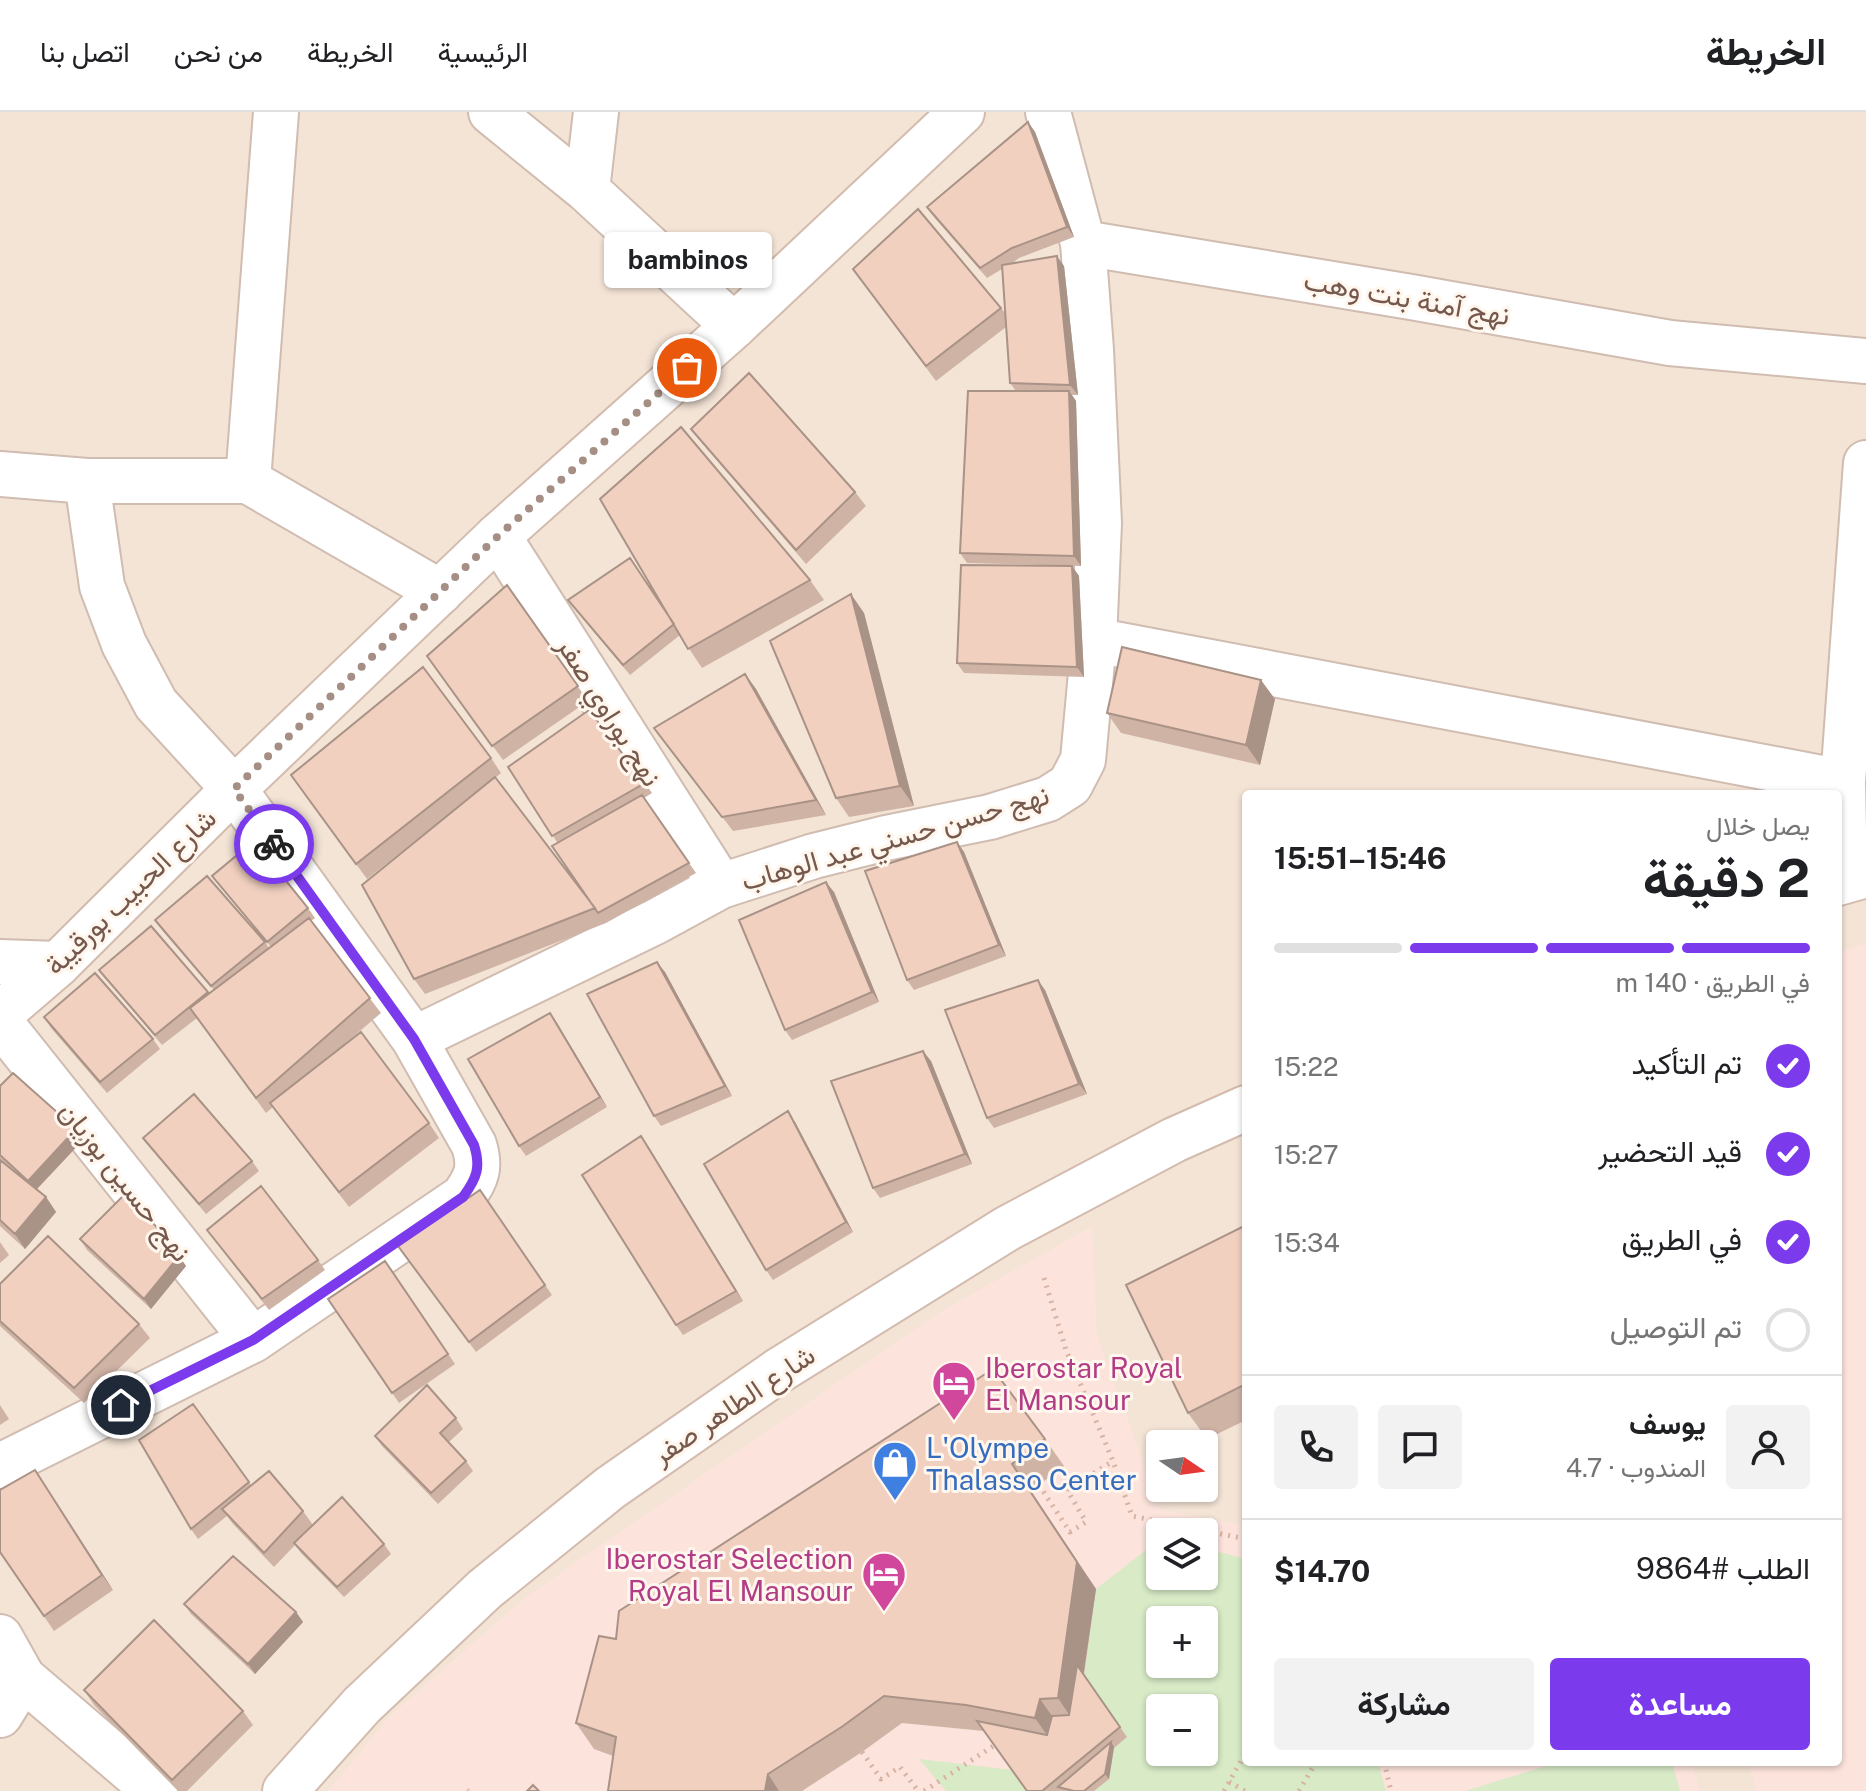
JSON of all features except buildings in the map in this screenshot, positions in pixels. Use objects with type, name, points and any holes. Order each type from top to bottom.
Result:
[{"type":"street","points":[[248,481],[276,112]]},
{"type":"street","points":[[491,112],[587,190],[734,326]]},
{"type":"street","points":[[587,190],[596,112]]},
{"type":"street","name":"شارع الحبيب بورقيبة","points":[[0,1014],[58,964],[234,789],[498,536],[734,326],[962,112]]},
{"type":"street","points":[[1048,112],[1083,243]]},
{"type":"street","name":"نهج آمنة بنت وهب","points":[[1083,243],[1670,343],[1866,361]]},
{"type":"street","name":"نهج حسن حسني عبد الوهاب","points":[[414,1039],[655,922],[721,886],[814,856],[990,817],[1048,799],[1070,785],[1083,760],[1094,640],[1099,523],[1083,243]]},
{"type":"street","points":[[1850,879],[1843,782],[1866,463]]},
{"type":"street","points":[[0,474],[87,481],[248,481],[440,592]]},
{"type":"street","points":[[0,1466],[253,1340],[463,1197],[476,1180],[480,1162],[474,1145],[414,1039],[234,789],[156,704],[124,644],[102,586],[87,481]]},
{"type":"street","name":"نهج بوراوي صفر","points":[[498,536],[721,886]]},
{"type":"street","points":[[1850,684],[1866,610]]},
{"type":"street","points":[[1094,640],[1843,782]]},
{"type":"street","points":[[0,962],[58,964]]},
{"type":"street","name":"نهج حسين بوزيان","points":[[0,1022],[253,1340]]},
{"type":"street","name":"شارع الطاهر صفر","points":[[285,1791],[362,1705],[485,1589],[610,1488],[778,1371],[1008,1228],[1174,1140],[1242,1110]]},
{"type":"street","points":[[0,1637],[7,1701],[155,1791]]},
{"type":"path","points":[[1044,1278],[1066,1350],[1113,1461],[1132,1516],[1242,1538]]},
{"type":"path","points":[[1039,1485],[1070,1532],[1086,1522],[1067,1490],[1113,1461]]},
{"type":"path","points":[[862,1752],[881,1779],[900,1767],[921,1791],[995,1745]]},
{"type":"path","points":[[1224,1791],[1242,1759]]},
{"type":"path","points":[[1299,1791],[1314,1766]]},
{"type":"path","points":[[1385,1766],[1391,1791]]},
{"type":"path","points":[[1229,1782],[1245,1791]]},
{"type":"shaded area","points":[[0,112],[1866,112],[1866,1791],[0,1791]]},
{"type":"shaded area","points":[[1866,943],[1866,1791],[1757,1791],[1749,1766],[1842,1766],[1842,952]]},
{"type":"shaded area","name":"Iberostar Royal El Mansour","points":[[1092,1226],[1097,1335],[1146,1470],[1146,1502],[1157,1502],[1160,1509],[1206,1518],[1146,1518],[1146,1590],[1218,1590],[1218,1520],[1242,1525],[1242,1766],[1692,1766],[1700,1791],[328,1791],[391,1715],[527,1596],[940,1312]]},
{"type":"green space","points":[[1146,1550],[1146,1590],[1218,1590],[1218,1552],[1242,1558],[1242,1766],[1379,1766],[1386,1791],[1094,1791],[1109,1779],[1114,1747],[1127,1737],[1084,1675],[1096,1589]]},
{"type":"green space","points":[[919,1759],[1012,1770],[1027,1791],[946,1791]]},
{"type":"green space","points":[[1546,1766],[1673,1766],[1680,1791],[1465,1791]]},
{"type":"way so far","points":[[274,844],[234,789],[498,536],[687,368]]},
{"type":"place","name":"bambinos","points":[[687,368]]},
{"type":"place","name":"Iberostar Royal El Mansour","points":[[954,1422]]},
{"type":"place","name":"L'Olympe Thalasso Center","points":[[895,1502]]},
{"type":"place","name":"Iberostar Selection Royal El Mansour","points":[[884,1613]]},
{"type":"route","points":[[121,1405],[253,1340],[463,1197],[476,1180],[480,1162],[474,1145],[414,1039],[274,844]]}]
